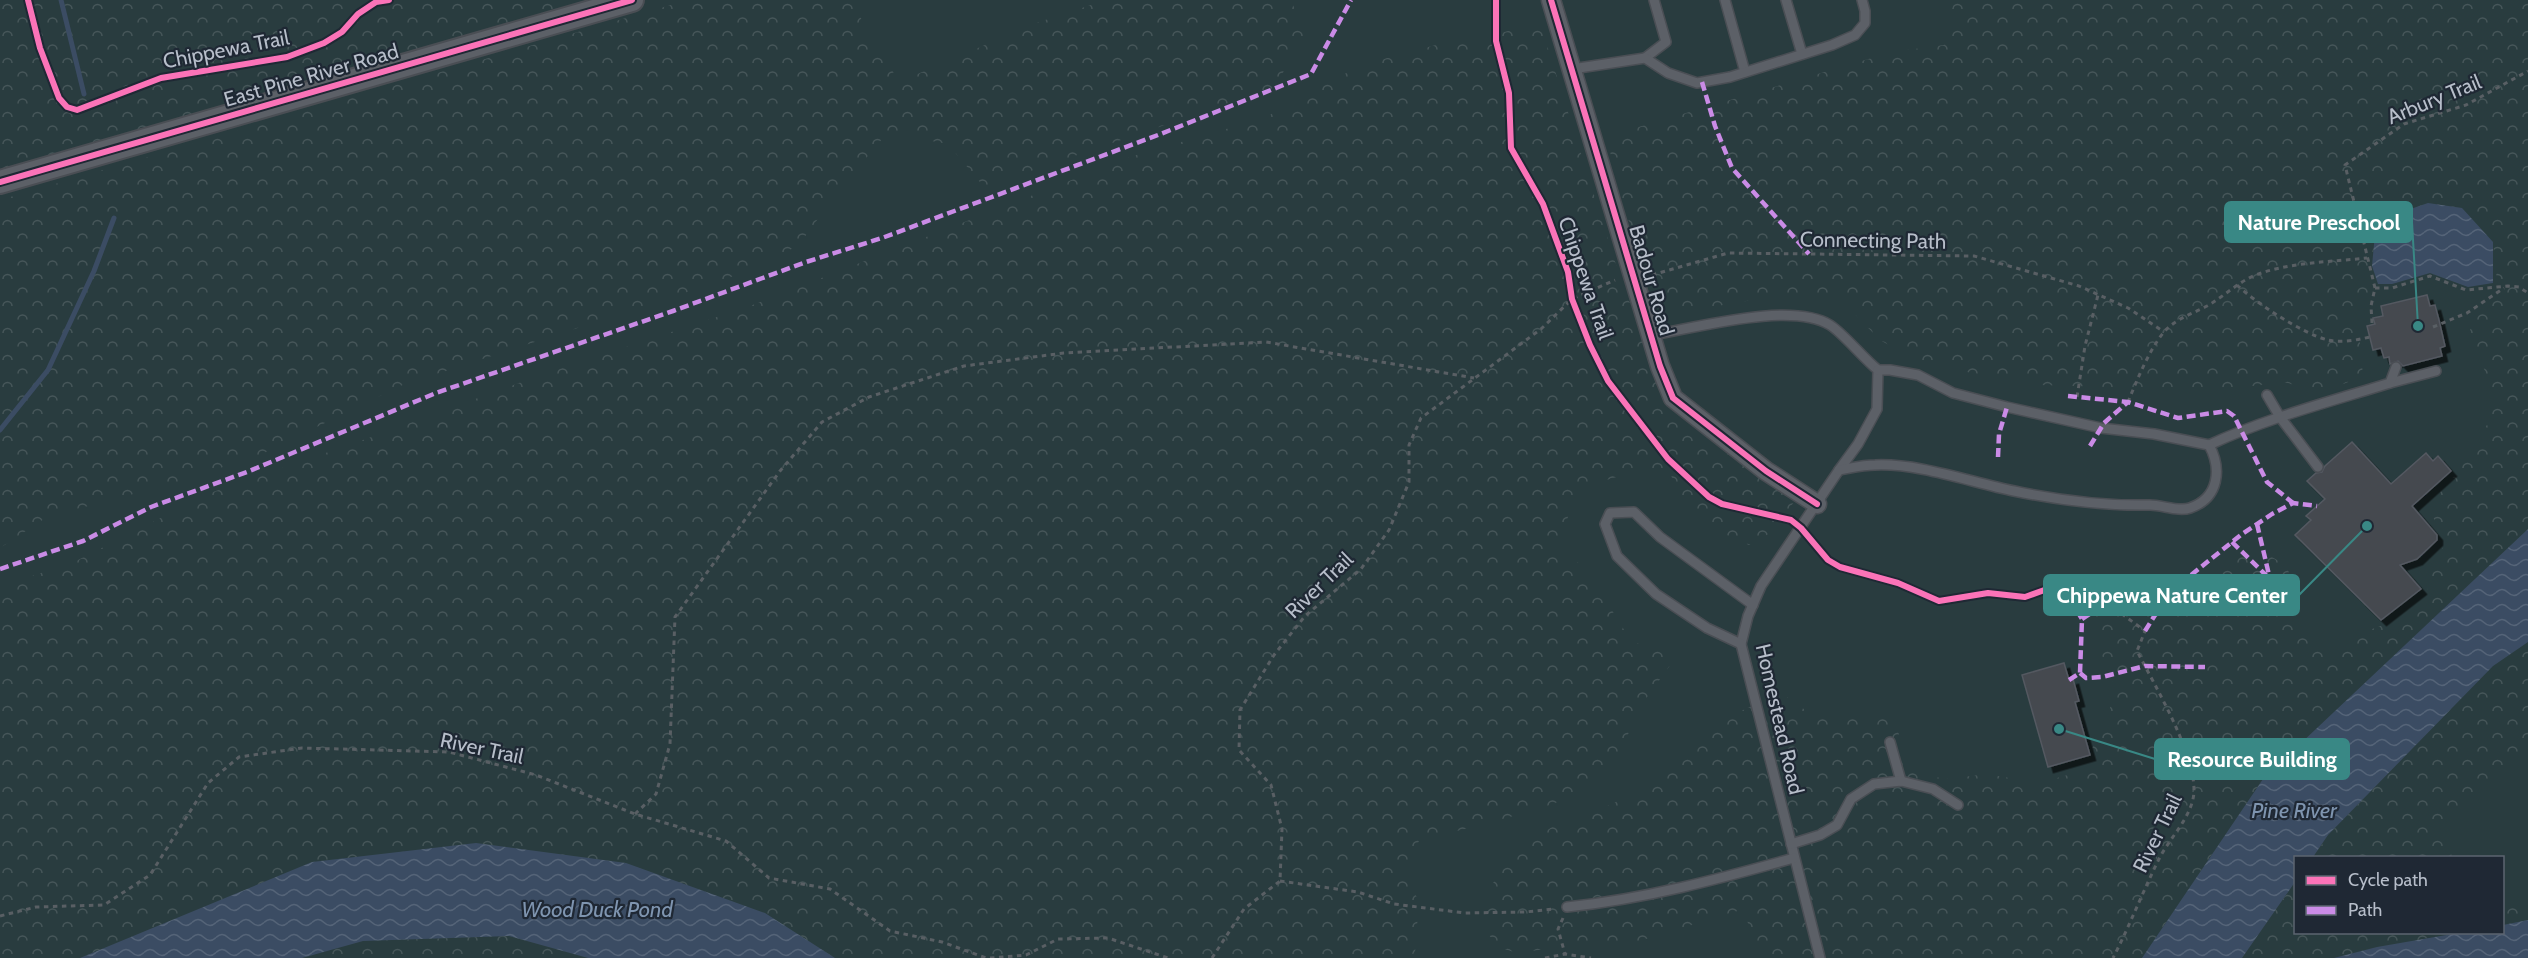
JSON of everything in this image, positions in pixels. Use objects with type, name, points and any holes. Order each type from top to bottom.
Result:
[{"type":"street","name":"East Pine River Road","points":[[0,182],[632,0]]},
{"type":"street","name":"Badour Road","points":[[1551,0],[1660,366],[1673,399],[1767,471],[1816,504]]},
{"type":"lane","points":[[1572,69],[1645,58],[1666,42],[1654,0]]},
{"type":"lane","points":[[1725,0],[1745,72]]},
{"type":"lane","points":[[1786,0],[1802,54]]},
{"type":"lane","points":[[1645,58],[1668,73],[1697,82],[1745,72],[1855,35],[1865,22],[1862,0]]},
{"type":"lane","points":[[1652,335],[1724,321],[1797,315],[1830,325],[1878,370],[1918,375],[1953,393],[2018,410],[2101,428],[2154,434],[2209,445],[2280,417],[2436,371]]},
{"type":"lane","points":[[2390,383],[2396,367]]},
{"type":"lane","name":"Homestead Road","points":[[1820,958],[1741,644],[1761,586],[1858,444],[1877,409],[1878,370]]},
{"type":"lane","points":[[2267,395],[2280,417],[2318,467]]},
{"type":"lane","points":[[1839,470],[1875,465],[1905,467],[2016,492],[2118,506],[2153,505],[2187,510],[2205,501],[2213,488],[2218,471],[2216,457],[2209,445]]},
{"type":"lane","points":[[1741,644],[1707,628],[1656,594],[1617,556],[1605,524],[1610,513],[1634,512],[1660,537],[1753,605]]},
{"type":"lane","points":[[1890,742],[1901,781]]},
{"type":"lane","points":[[1791,844],[1820,835],[1838,825],[1851,799],[1874,784],[1901,781],[1933,789],[1958,805]]},
{"type":"lane","points":[[1567,907],[1618,902],[1706,883],[1794,858]]},
{"type":"path","points":[[2128,402],[2139,376],[2164,332],[2182,318],[2208,306],[2237,285],[2276,269],[2367,258]]},
{"type":"path","points":[[2372,323],[2371,306],[2375,288],[2392,288],[2430,276],[2466,290],[2508,286],[2519,287],[2528,293]]},
{"type":"path","points":[[2237,285],[2249,296],[2301,329],[2330,340],[2370,338]]},
{"type":"path","points":[[2433,327],[2468,314],[2508,286]]},
{"type":"path","points":[[2077,397],[2085,346],[2098,295]]},
{"type":"path","points":[[635,814],[656,794],[670,744],[675,617],[780,471],[822,422],[869,397],[964,366],[1064,353],[1266,342],[1474,378]]},
{"type":"path","points":[[2061,595],[2071,601]]},
{"type":"path","points":[[1212,958],[1244,909],[1280,881],[1358,892],[1394,904],[1465,913],[1525,912],[1567,907],[1558,929],[1565,954]]},
{"type":"path","points":[[1545,958],[1565,954],[1592,958]]},
{"type":"green space","points":[[0,0],[2528,0],[2528,958],[0,958]]},
{"type":"green space","points":[[0,0],[595,0],[0,172]]},
{"type":"green space","points":[[688,0],[850,0],[899,82],[1036,23],[1106,0],[1291,0],[1306,37],[1273,88],[984,187],[948,144],[887,133],[834,197],[798,246],[727,279],[400,386],[260,455],[171,484],[47,517],[0,548],[0,200]]},
{"type":"green space","points":[[1954,0],[2528,0],[2528,529],[2263,779],[2142,958],[1780,958],[1771,955],[1758,945],[1751,933],[1744,909],[1636,942],[1582,944],[1517,953],[1498,947],[1483,927],[1487,892],[1514,852],[1555,825],[1592,813],[1644,789],[1727,718],[1780,692],[1815,717],[1852,719],[1888,706],[1914,773],[1946,779],[1987,774],[2039,783],[2082,771],[2117,692],[2101,653],[2095,613],[2144,611],[2173,599],[2204,582],[2224,560],[2259,550],[2288,566],[2293,616],[2309,640],[2334,646],[2397,620],[2426,600],[2429,582],[2427,568],[2441,555],[2445,538],[2435,522],[2429,505],[2456,474],[2462,455],[2487,425],[2495,399],[2470,330],[2497,281],[2493,242],[2462,208],[2434,205],[2414,207],[2397,216],[2375,234],[2372,266],[2377,300],[2350,315],[2360,343],[2363,376],[2321,393],[2284,382],[2182,395],[2109,387],[2040,385],[1922,364],[1880,340],[1841,300],[1782,295],[1659,316],[1624,206],[1607,140],[1625,131],[1892,52],[1944,45]]},
{"type":"green space","points":[[1540,23],[1623,287],[1638,319],[1674,378],[1717,431],[1794,502],[1772,532],[1749,545],[1708,527],[1675,501],[1674,481],[1668,471],[1612,478],[1599,483],[1578,499],[1568,516],[1561,552],[1585,567],[1631,641],[1676,657],[1638,710],[1620,754],[1588,790],[1540,809],[1419,841],[1401,874],[1419,900],[1415,953],[1402,958],[835,958],[765,913],[153,927],[80,958],[0,958],[0,587],[76,561],[210,493],[538,376],[750,306],[1133,156],[1264,118],[1361,65],[1447,42],[1496,34]]},
{"type":"green space","points":[[2528,642],[2528,755],[2444,821],[2452,856],[2314,856],[2328,835],[2493,666]]},
{"type":"green space","points":[[2294,883],[2294,934],[2452,934],[2377,947],[2334,958],[2242,958]]},
{"type":"green space","points":[[2504,902],[2528,905],[2528,920],[2504,925]]},
{"type":"green space","points":[[509,936],[588,958],[302,958],[363,941]]},
{"type":"water","points":[[2428,203],[2462,208],[2493,242],[2493,283],[2468,287],[2430,273],[2392,284],[2378,284],[2372,266],[2375,234],[2399,213]]},
{"type":"water","name":"Pine River","points":[[2528,529],[2528,642],[2493,666],[2328,835],[2314,856],[2294,856],[2294,883],[2242,958],[2142,958],[2263,779]]},
{"type":"water","name":"Wood Duck Pond","points":[[476,843],[626,863],[765,913],[835,958],[588,958],[509,936],[363,941],[302,958],[80,958],[312,862]]},
{"type":"water","points":[[2528,920],[2528,958],[2334,958],[2377,947],[2452,934],[2504,934],[2504,925]]},
{"type":"building","points":[[2427,295],[2430,306],[2435,305],[2439,320],[2445,346],[2440,348],[2442,356],[2403,366],[2398,361],[2390,364],[2389,357],[2384,358],[2381,348],[2373,350],[2367,326],[2375,324],[2373,318],[2383,316],[2381,306]]},
{"type":"building","points":[[2352,442],[2391,484],[2426,453],[2433,461],[2438,456],[2451,471],[2412,506],[2437,535],[2437,540],[2417,559],[2400,565],[2421,589],[2381,620],[2295,535],[2311,520],[2306,516],[2325,499],[2307,481],[2316,473],[2322,472],[2325,466]]},
{"type":"building","points":[[2064,663],[2069,680],[2073,679],[2079,701],[2075,702],[2090,755],[2048,767],[2022,675]]},
{"type":"waterway","points":[[61,0],[84,94]]},
{"type":"waterway","points":[[0,430],[48,370],[94,271],[114,218]]},
{"type":"marked path","points":[[0,569],[83,541],[151,507],[247,472],[436,393],[673,311],[806,262],[882,238],[1158,135],[1311,74],[1351,0]]},
{"type":"marked path","points":[[1702,82],[1715,126],[1732,168],[1809,254]]},
{"type":"marked path","points":[[2068,396],[2128,402],[2178,418],[2227,411],[2234,416],[2267,482],[2293,503]]},
{"type":"marked path","points":[[2090,446],[2104,423],[2128,402]]},
{"type":"marked path","points":[[1998,457],[1999,434],[2007,407]]},
{"type":"marked path","points":[[2082,619],[2109,601],[2139,587],[2170,587],[2180,584],[2242,534],[2293,503],[2317,506]]},
{"type":"marked path","points":[[2257,524],[2270,579]]},
{"type":"marked path","points":[[2232,542],[2270,579]]},
{"type":"marked path","points":[[2145,631],[2172,588]]},
{"type":"marked path","points":[[2069,680],[2080,673],[2082,619],[2071,601]]},
{"type":"marked path","points":[[2080,673],[2086,678],[2102,677],[2145,666],[2205,667]]},
{"type":"cycle path","name":"Chippewa Trail","points":[[28,0],[40,48],[59,98],[67,107],[77,110],[161,78],[287,57],[324,43],[342,32],[358,14],[376,2],[389,0]]},
{"type":"cycle path","points":[[0,182],[632,0]]},
{"type":"cycle path","name":"Chippewa Trail","points":[[1496,0],[1496,41],[1509,93],[1511,148],[1543,204],[1568,272],[1572,299],[1590,345],[1608,381],[1668,459],[1709,497],[1722,504],[1791,520],[1801,528],[1828,560],[1840,567],[1898,583],[1939,601],[1988,593],[2025,597],[2050,588],[2071,601]]},
{"type":"cycle path","points":[[1551,0],[1660,366],[1673,398],[1766,471],[1817,504]]},
{"type":"place","name":"Nature Preschool","points":[[2418,326]]},
{"type":"place","name":"Chippewa Nature Center","points":[[2367,526]]},
{"type":"place","name":"Resource Building","points":[[2059,729]]}]
